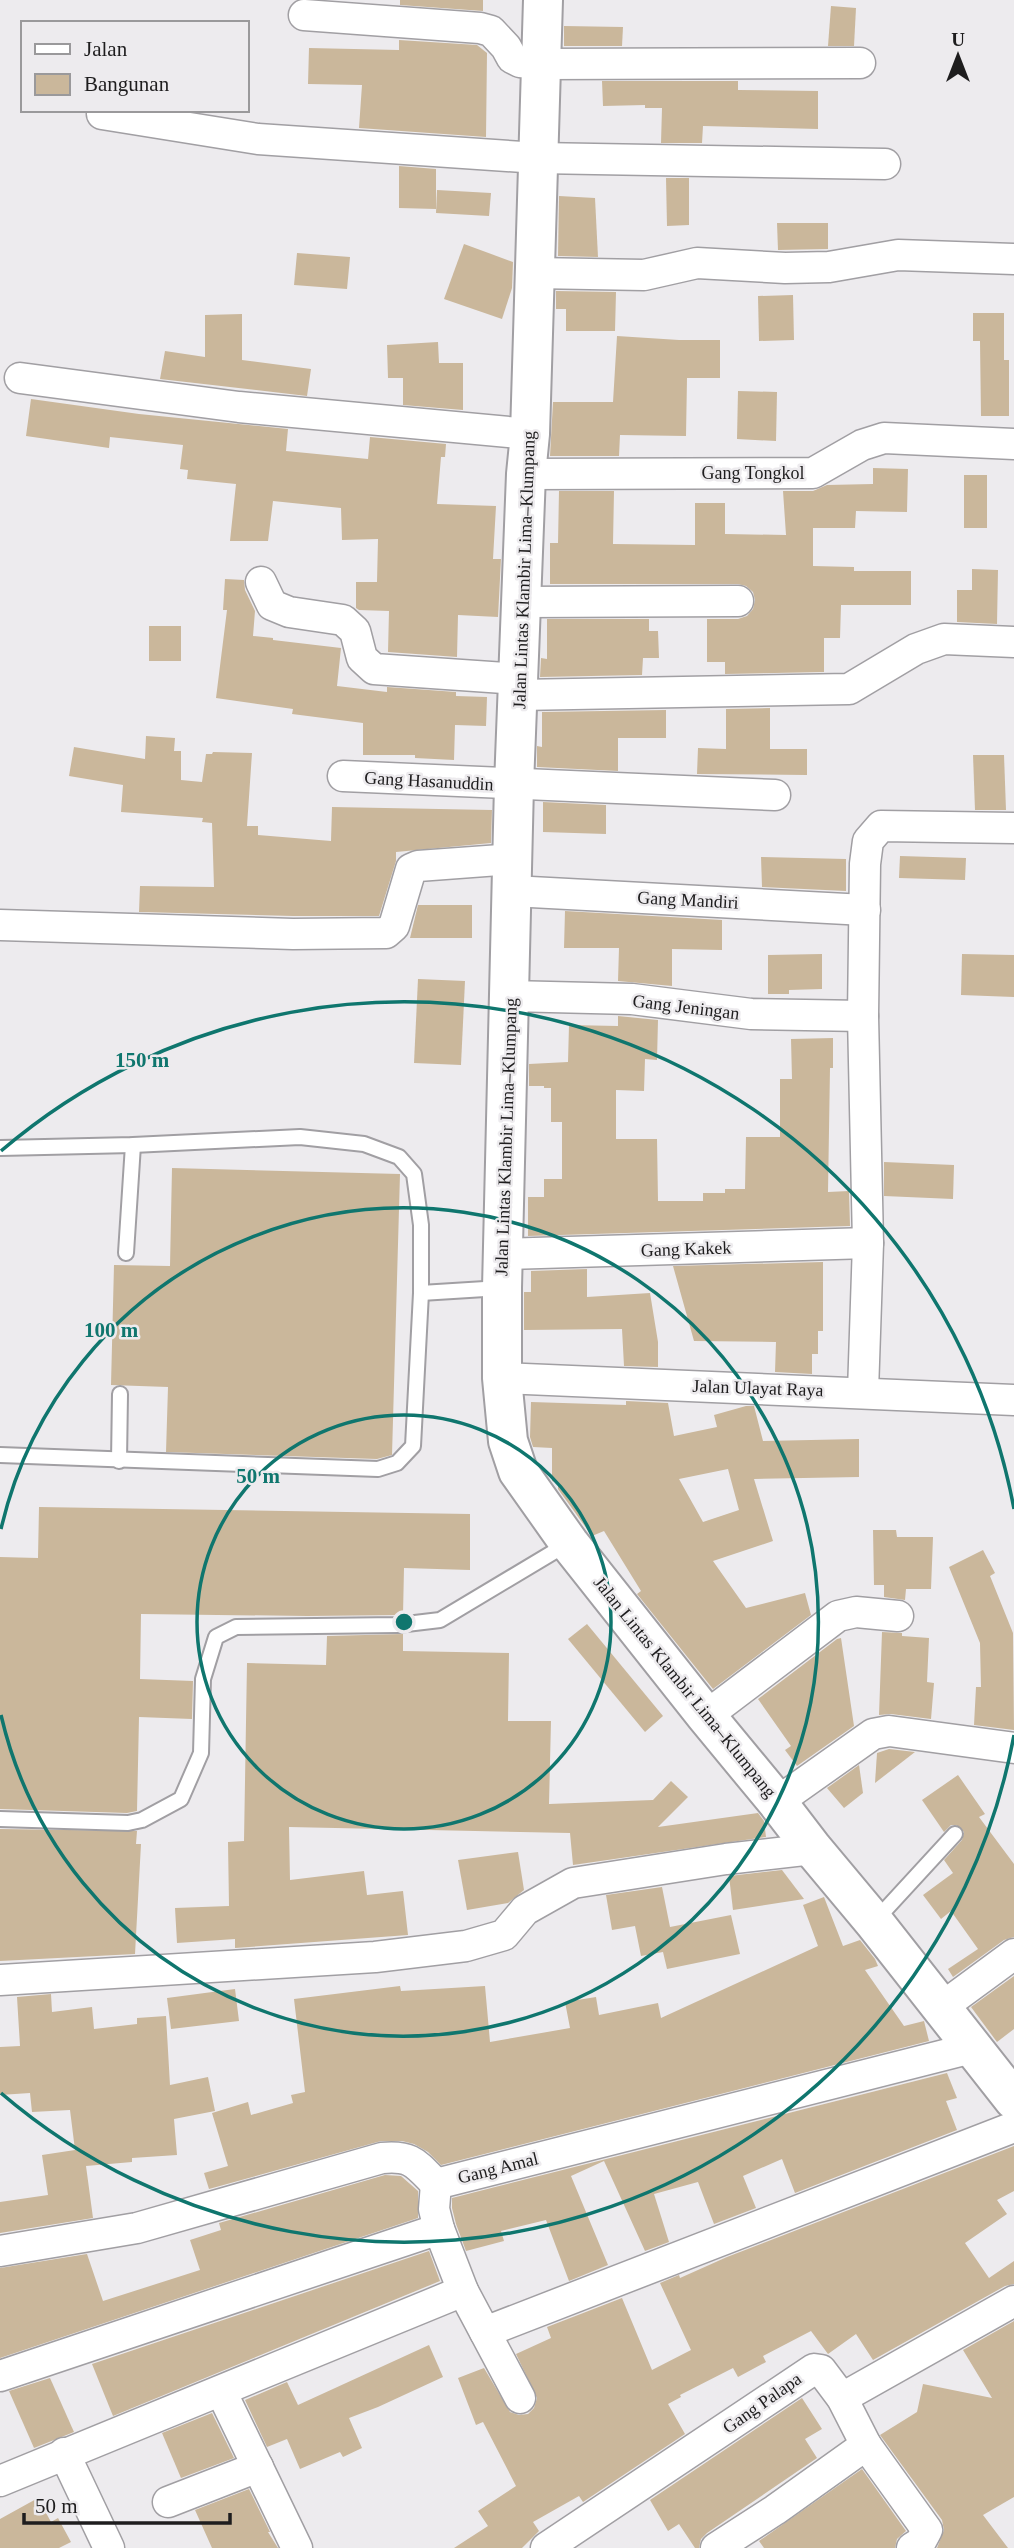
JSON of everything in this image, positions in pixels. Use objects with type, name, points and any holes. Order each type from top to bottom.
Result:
[{"type":"main road","name":"Jalan Lintas Klambir Lima–Klumpang","points":[[542,0],[530,434],[526,474],[514,785],[509,996],[502,1378],[508,1441],[518,1471],[569,1543],[1014,2100]]},
{"type":"street","points":[[304,15],[480,28],[491,31],[512,58],[520,62],[541,64],[860,63]]},
{"type":"street","points":[[102,114],[258,139],[538,159],[885,164]]},
{"type":"street","points":[[535,273],[644,275],[697,263],[785,268],[829,267],[898,255],[1014,259]]},
{"type":"street","points":[[20,378],[239,407],[530,434]]},
{"type":"street","name":"Gang Tongkol","points":[[526,474],[813,473],[862,445],[884,438],[1014,443]]},
{"type":"street","points":[[261,582],[272,605],[289,612],[343,620],[355,631],[362,657],[374,668],[519,687],[849,689],[916,649],[944,639],[1014,642]]},
{"type":"street","points":[[523,602],[738,601]]},
{"type":"street","name":"Gang Hasanuddin","points":[[343,776],[775,795]]},
{"type":"street","points":[[863,1392],[868,1243],[863,1016],[865,864],[868,841],[881,826],[1014,828]]},
{"type":"street","name":"Gang Mandiri","points":[[0,925],[293,934],[386,933],[394,926],[411,869],[418,866],[865,910]]},
{"type":"street","name":"Gang Jeningan","points":[[509,996],[632,999],[751,1014],[863,1016]]},
{"type":"street","name":"Gang Kakek","points":[[503,1271],[868,1243]]},
{"type":"street","name":"Jalan Ulayat Raya","points":[[502,1378],[1014,1400]]},
{"type":"street","points":[[706,1716],[838,1616],[856,1612],[898,1616]]},
{"type":"street","points":[[777,1802],[873,1734],[889,1731],[1014,1748]]},
{"type":"street","points":[[0,1980],[375,1957],[466,1946],[504,1935],[525,1910],[573,1883],[726,1859],[813,1849]]},
{"type":"street","points":[[942,2007],[1014,1954]]},
{"type":"street","name":"Gang Amal","points":[[520,2398],[463,2291],[434,2209],[436,2183],[972,2048]]},
{"type":"street","points":[[485,2332],[1014,2127]]},
{"type":"street","points":[[0,2252],[137,2228],[382,2158],[412,2160],[436,2183]]},
{"type":"street","points":[[0,2376],[439,2229]]},
{"type":"street","points":[[0,2481],[463,2291]]},
{"type":"street","points":[[912,2548],[920,2543],[927,2530],[866,2445],[842,2398],[1014,2301]]},
{"type":"street","name":"Gang Palapa","points":[[549,2547],[807,2372],[821,2370],[842,2398]]},
{"type":"street","points":[[221,2391],[297,2548]]},
{"type":"street","points":[[716,2548],[866,2445]]},
{"type":"street","points":[[64,2453],[109,2548]]},
{"type":"street","points":[[169,2502],[258,2467]]},
{"type":"lane","points":[[0,1148],[300,1137],[364,1144],[399,1157],[414,1174],[421,1225],[421,1293],[412,1446],[397,1463],[378,1469],[0,1455]]},
{"type":"lane","points":[[126,1253],[133,1145]]},
{"type":"lane","points":[[421,1293],[503,1271]]},
{"type":"lane","points":[[119,1461],[120,1394]]},
{"type":"lane","points":[[0,1819],[128,1823],[142,1820],[181,1799],[201,1753],[203,1679],[216,1637],[236,1627],[398,1625],[440,1620],[569,1543]]},
{"type":"lane","points":[[874,1922],[955,1834]]},
{"type":"building","points":[[400,0],[483,0],[483,11],[400,5]]},
{"type":"building","points":[[831,6],[856,8],[854,46],[828,46]]},
{"type":"building","points":[[564,26],[623,27],[622,46],[564,46]]},
{"type":"building","points":[[399,40],[477,45],[487,53],[486,137],[359,128],[362,85],[308,84],[309,48],[399,50]]},
{"type":"building","points":[[602,81],[738,81],[738,90],[818,91],[818,129],[703,126],[702,143],[661,143],[662,108],[645,108],[645,105],[603,106]]},
{"type":"building","points":[[399,166],[436,169],[436,209],[399,208]]},
{"type":"building","points":[[666,178],[689,178],[689,225],[667,226]]},
{"type":"building","points":[[437,190],[491,193],[489,216],[436,213]]},
{"type":"building","points":[[559,196],[595,198],[598,257],[558,256]]},
{"type":"building","points":[[777,223],[828,223],[828,249],[778,250]]},
{"type":"building","points":[[464,244],[513,262],[512,288],[502,319],[444,299]]},
{"type":"building","points":[[297,253],[350,257],[347,289],[294,285]]},
{"type":"building","points":[[556,291],[616,292],[615,331],[566,331],[566,309],[556,309]]},
{"type":"building","points":[[793,295],[794,340],[759,341],[758,296]]},
{"type":"building","points":[[973,313],[1004,313],[1004,360],[1009,360],[1009,416],[981,416],[980,341],[973,341]]},
{"type":"building","points":[[242,314],[242,360],[311,369],[307,396],[160,379],[165,351],[205,357],[205,315]]},
{"type":"building","points":[[617,336],[720,340],[720,378],[687,378],[686,436],[620,435],[619,456],[550,456],[553,402],[613,402]]},
{"type":"building","points":[[438,342],[439,363],[463,363],[463,410],[403,405],[403,378],[388,378],[387,345]]},
{"type":"building","points":[[738,391],[777,392],[776,441],[737,439]]},
{"type":"building","points":[[31,399],[139,414],[288,429],[286,451],[368,459],[370,437],[446,444],[445,457],[441,457],[437,504],[496,506],[493,559],[501,559],[498,617],[458,615],[457,657],[388,652],[389,611],[356,608],[356,582],[377,582],[378,539],[342,540],[341,508],[273,501],[268,541],[230,541],[236,484],[187,479],[188,470],[180,469],[183,445],[110,437],[109,448],[26,436]]},
{"type":"building","points":[[873,468],[908,469],[907,512],[856,511],[855,528],[813,528],[813,566],[854,567],[854,571],[911,571],[911,605],[841,605],[840,638],[824,638],[824,672],[725,674],[725,662],[707,662],[707,619],[738,619],[747,616],[753,609],[755,600],[753,592],[746,586],[550,584],[550,543],[558,543],[559,491],[614,491],[613,544],[695,545],[695,503],[725,503],[725,534],[786,535],[783,491],[813,491],[827,485],[873,484]]},
{"type":"building","points":[[964,475],[987,475],[987,528],[964,528]]},
{"type":"building","points":[[972,569],[998,570],[997,624],[957,622],[957,590],[972,590]]},
{"type":"building","points":[[225,579],[244,580],[245,590],[255,611],[253,636],[341,648],[337,686],[387,692],[387,687],[456,692],[456,696],[487,697],[486,726],[455,725],[454,760],[415,758],[415,755],[363,755],[363,723],[292,714],[293,709],[216,698],[227,610],[223,610]]},
{"type":"building","points":[[547,619],[649,619],[649,631],[658,631],[659,658],[643,658],[642,675],[540,677],[541,658],[547,659]]},
{"type":"building","points":[[149,626],[181,626],[181,661],[149,661]]},
{"type":"building","points":[[770,708],[770,749],[807,749],[807,775],[697,774],[698,748],[726,749],[726,709]]},
{"type":"building","points":[[666,710],[666,738],[618,738],[618,771],[537,767],[537,746],[542,747],[542,712]]},
{"type":"building","points":[[146,736],[175,738],[174,751],[181,751],[181,780],[202,782],[206,754],[252,753],[247,826],[258,826],[258,835],[331,841],[332,807],[492,810],[491,843],[396,852],[396,861],[379,916],[139,912],[140,886],[214,887],[212,823],[202,822],[203,818],[121,812],[123,785],[69,776],[74,747],[145,759]]},
{"type":"building","points":[[973,755],[1004,755],[1006,810],[975,810]]},
{"type":"building","points":[[543,802],[606,805],[606,834],[543,832]]},
{"type":"building","points":[[900,856],[966,858],[965,880],[899,878]]},
{"type":"building","points":[[761,857],[846,859],[846,891],[762,887]]},
{"type":"building","points":[[418,905],[472,905],[472,938],[410,938]]},
{"type":"building","points":[[565,911],[722,920],[722,950],[672,949],[672,986],[618,981],[619,948],[564,948]]},
{"type":"building","points":[[822,954],[822,989],[768,994],[768,955]]},
{"type":"building","points":[[962,954],[1014,955],[1014,997],[961,995]]},
{"type":"building","points":[[418,979],[465,981],[461,1065],[414,1063]]},
{"type":"building","points":[[618,1016],[658,1020],[657,1060],[645,1059],[644,1091],[616,1090],[616,1139],[657,1139],[658,1201],[703,1201],[703,1193],[745,1189],[746,1137],[780,1137],[780,1079],[792,1079],[791,1039],[833,1038],[828,1192],[849,1191],[850,1226],[528,1236],[528,1197],[544,1197],[544,1179],[562,1179],[562,1122],[551,1122],[551,1088],[529,1086],[529,1064],[568,1062],[569,1025],[618,1026]]},
{"type":"building","points":[[884,1162],[954,1165],[953,1199],[884,1196]]},
{"type":"building","points":[[172,1168],[400,1174],[392,1455],[377,1459],[166,1452],[168,1387],[111,1385],[114,1265],[170,1266]]},
{"type":"building","points":[[823,1262],[823,1331],[818,1331],[818,1354],[812,1354],[812,1374],[775,1372],[776,1342],[694,1341],[673,1266]]},
{"type":"building","points":[[587,1269],[587,1297],[650,1293],[658,1342],[658,1367],[624,1366],[622,1329],[524,1330],[524,1292],[531,1292],[531,1271]]},
{"type":"building","points":[[626,1401],[668,1403],[674,1436],[717,1427],[714,1415],[754,1406],[763,1441],[859,1439],[859,1477],[754,1479],[773,1541],[713,1561],[746,1608],[805,1593],[811,1615],[713,1689],[637,1594],[641,1591],[604,1531],[592,1536],[558,1489],[558,1483],[552,1481],[552,1448],[533,1447],[530,1437],[531,1402],[626,1405]],"holes":[[[728,1469],[739,1510],[703,1522],[679,1479]]]},
{"type":"building","points":[[39,1507],[470,1514],[470,1570],[404,1568],[403,1615],[141,1614],[140,1679],[193,1681],[192,1719],[139,1717],[137,1811],[127,1813],[0,1809],[0,1557],[38,1558]]},
{"type":"building","points":[[873,1530],[896,1530],[897,1537],[933,1537],[931,1589],[906,1589],[905,1600],[884,1597],[884,1585],[874,1585]]},
{"type":"building","points":[[983,1550],[995,1573],[990,1576],[1013,1633],[1014,1730],[974,1725],[976,1687],[981,1687],[980,1643],[949,1567]]},
{"type":"building","points":[[587,1624],[663,1716],[645,1732],[568,1639]]},
{"type":"building","points":[[882,1632],[929,1638],[927,1682],[934,1683],[931,1719],[879,1715]]},
{"type":"building","points":[[403,1634],[403,1651],[509,1653],[508,1721],[551,1721],[549,1804],[653,1800],[671,1781],[688,1797],[658,1827],[758,1813],[764,1821],[766,1837],[573,1865],[570,1833],[289,1827],[290,1880],[364,1871],[367,1895],[403,1891],[408,1935],[235,1948],[235,1939],[177,1943],[175,1908],[229,1906],[228,1842],[244,1841],[247,1663],[326,1665],[327,1636]]},
{"type":"building","points":[[841,1638],[854,1726],[797,1766],[785,1750],[791,1746],[758,1699]]},
{"type":"building","points":[[889,1749],[915,1752],[875,1783],[877,1753]]},
{"type":"building","points":[[859,1765],[863,1793],[844,1808],[827,1788]]},
{"type":"building","points":[[958,1775],[985,1814],[979,1817],[1014,1864],[1014,1937],[1004,1940],[953,1977],[948,1969],[978,1949],[951,1911],[941,1919],[923,1895],[953,1873],[944,1860],[962,1840],[964,1832],[956,1825],[951,1825],[944,1832],[922,1800]]},
{"type":"building","points":[[0,1829],[137,1831],[136,1844],[141,1844],[135,1954],[0,1961]]},
{"type":"building","points":[[518,1852],[524,1890],[508,1903],[467,1910],[458,1860]]},
{"type":"building","points":[[782,1870],[804,1899],[733,1910],[729,1876]]},
{"type":"building","points":[[662,1887],[670,1927],[731,1915],[740,1954],[667,1969],[663,1952],[641,1956],[635,1926],[612,1930],[606,1895]]},
{"type":"building","points":[[824,1897],[843,1946],[860,1940],[878,1966],[865,1970],[904,2026],[924,2021],[929,2041],[441,2165],[428,2152],[414,2144],[381,2141],[209,2189],[204,2173],[228,2166],[212,2113],[248,2102],[251,2115],[293,2103],[291,2095],[305,2092],[294,1999],[400,1986],[401,1991],[485,1986],[490,2042],[570,2028],[565,2002],[596,1997],[599,2015],[658,2003],[661,2018],[818,1946],[803,1905]]},
{"type":"building","points":[[1014,1976],[1014,2029],[997,2042],[971,2007]]},
{"type":"building","points":[[235,1989],[239,2021],[171,2029],[167,1998]]},
{"type":"building","points":[[51,1994],[52,2012],[92,2007],[94,2029],[137,2024],[137,2018],[166,2016],[170,2085],[208,2077],[215,2111],[174,2119],[177,2155],[132,2158],[132,2162],[86,2166],[93,2218],[0,2233],[0,2202],[48,2195],[42,2155],[75,2150],[70,2110],[32,2112],[30,2093],[0,2095],[0,2047],[20,2046],[17,1997]]},
{"type":"building","points":[[947,2073],[957,2098],[946,2101],[957,2130],[795,2193],[782,2159],[743,2176],[756,2208],[714,2224],[698,2182],[654,2194],[669,2242],[645,2251],[604,2161],[571,2176],[608,2265],[569,2281],[546,2220],[501,2231],[504,2241],[466,2251],[456,2224],[452,2198]]},
{"type":"building","points":[[1014,2146],[1014,2191],[997,2200],[1007,2214],[965,2243],[989,2278],[1014,2261],[1014,2284],[1005,2286],[873,2360],[856,2334],[828,2354],[811,2331],[763,2356],[766,2362],[738,2377],[733,2368],[668,2404],[685,2434],[583,2502],[579,2496],[533,2522],[539,2531],[522,2548],[454,2548],[488,2526],[478,2511],[516,2486],[483,2422],[476,2425],[458,2378],[484,2368],[510,2412],[528,2414],[534,2408],[537,2398],[516,2354],[551,2338],[547,2327],[622,2298],[652,2370],[691,2350],[660,2283],[679,2275],[680,2278],[727,2257]]},
{"type":"building","points":[[385,2175],[401,2176],[418,2191],[418,2218],[0,2358],[0,2268],[87,2254],[103,2301],[200,2270],[190,2240],[221,2230],[219,2223]]},
{"type":"building","points":[[429,2251],[440,2281],[113,2416],[92,2364]]},
{"type":"building","points":[[1014,2321],[1014,2497],[983,2515],[1008,2548],[937,2548],[944,2530],[942,2520],[880,2435],[917,2412],[923,2384],[992,2398],[963,2350]]},
{"type":"building","points":[[429,2345],[443,2377],[349,2418],[362,2448],[343,2457],[340,2452],[300,2469],[287,2439],[267,2447],[245,2400],[287,2382],[298,2405]]},
{"type":"building","points":[[50,2378],[74,2432],[34,2448],[9,2391]]},
{"type":"building","points":[[802,2398],[822,2429],[805,2439],[817,2458],[707,2533],[701,2539],[699,2548],[695,2548],[679,2524],[668,2531],[650,2500]]},
{"type":"building","points":[[212,2413],[234,2458],[181,2478],[162,2433]]},
{"type":"building","points":[[862,2469],[906,2531],[897,2539],[895,2548],[764,2548],[759,2541]]},
{"type":"building","points":[[249,2489],[278,2548],[212,2548],[195,2510]]},
{"type":"building","points":[[38,2498],[51,2522],[58,2518],[71,2542],[59,2548],[0,2548],[0,2519]]}]
